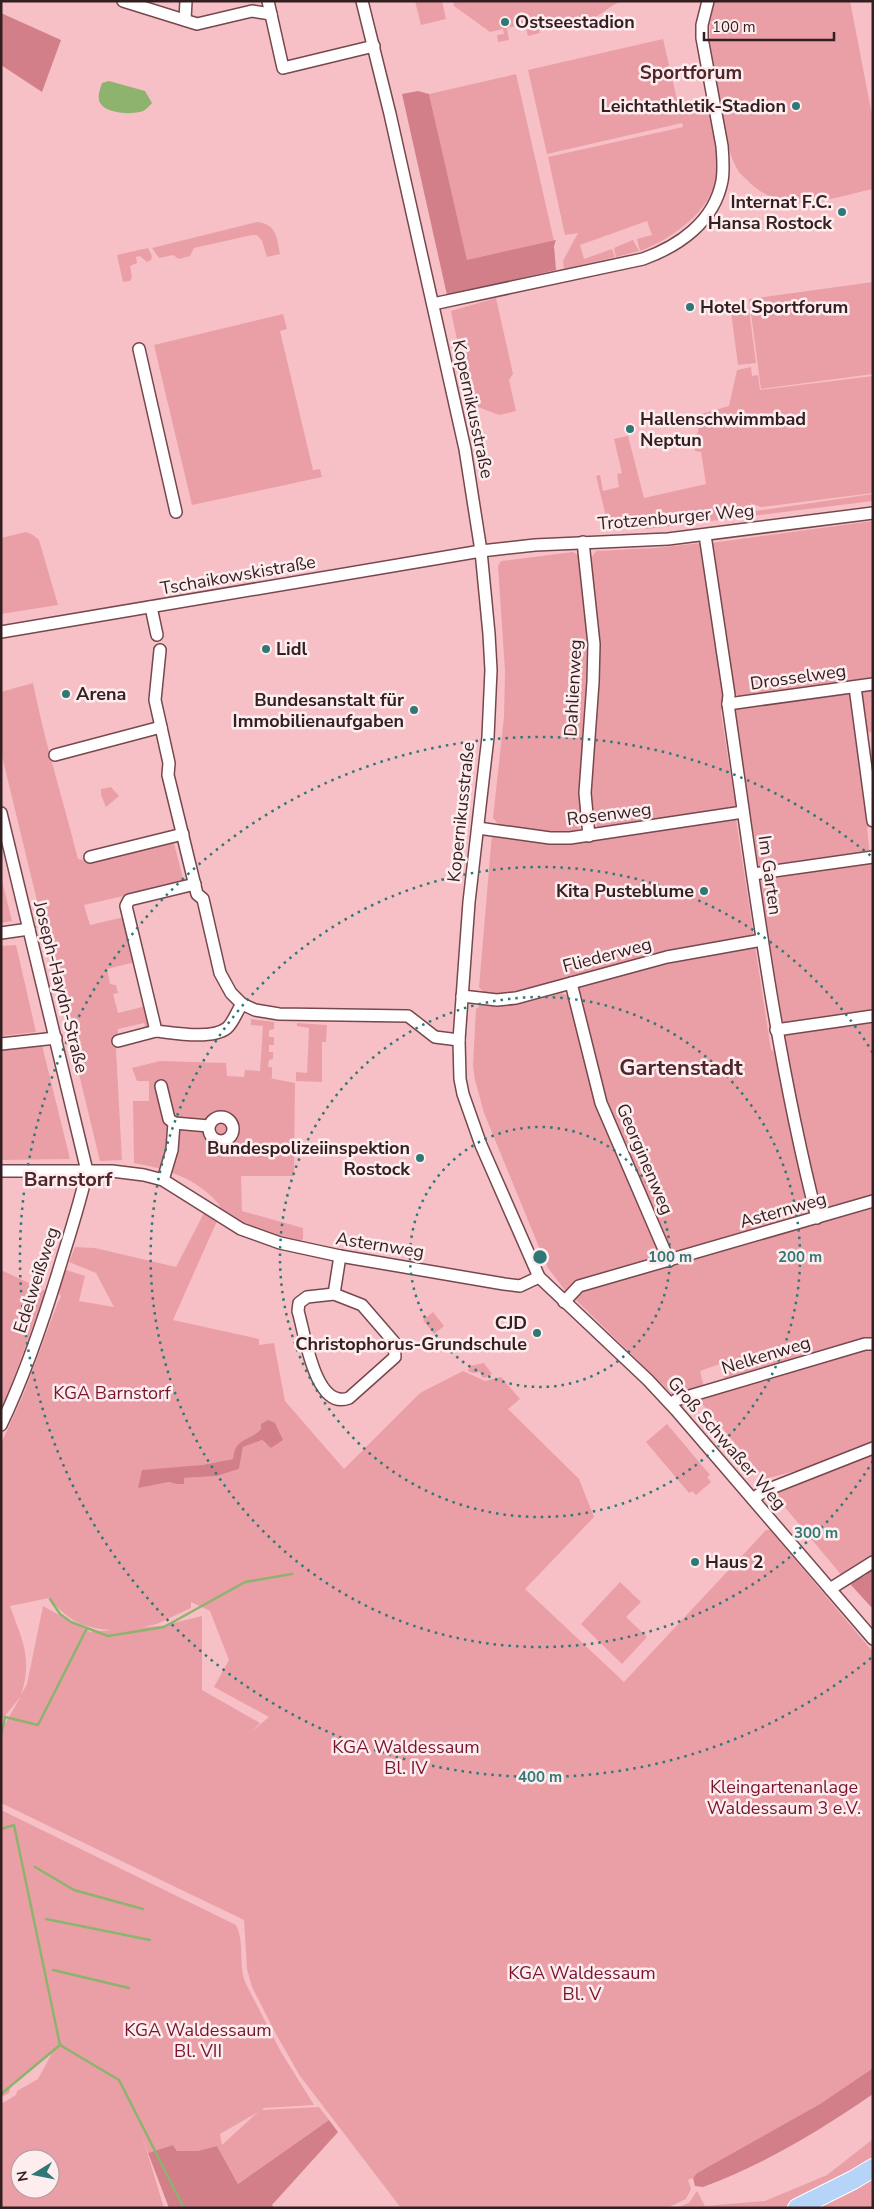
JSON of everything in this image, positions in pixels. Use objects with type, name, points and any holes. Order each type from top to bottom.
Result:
[{"type":"highway","points":[[797,2208],[873,2168]]},
{"type":"street","points":[[123,1],[197,24],[252,11],[271,14]]},
{"type":"street","points":[[185,20],[186,1]]},
{"type":"street","points":[[268,1],[284,68],[374,46]]},
{"type":"street","name":"Kopernikusstraße","points":[[362,1],[374,46],[467,457],[481,551],[491,670],[488,737],[469,902],[459,1040],[460,1079],[471,1118],[539,1277],[564,1302]]},
{"type":"street","points":[[433,304],[642,259],[657,254],[681,241],[699,225],[719,192],[723,164],[722,146],[702,38],[702,25],[708,1]]},
{"type":"street","points":[[139,350],[176,512]]},
{"type":"street","name":"Trotzenburger Weg","points":[[481,551],[583,542],[705,535],[873,513]]},
{"type":"street","name":"Im Garten","points":[[705,535],[729,694],[728,704],[743,812],[776,1030],[816,1218]]},
{"type":"street","name":"Dahlienweg","points":[[583,542],[594,644],[585,793],[589,836]]},
{"type":"street","name":"Tschaikowskistraße","points":[[1,632],[481,551]]},
{"type":"street","points":[[152,607],[157,635]]},
{"type":"street","points":[[160,650],[155,700],[169,764],[168,775],[197,894],[203,900],[220,973],[230,993],[242,1004],[255,1010],[278,1014],[408,1016],[435,1038],[459,1040]]},
{"type":"street","name":"Drosselweg","points":[[728,704],[873,684]]},
{"type":"street","points":[[855,687],[873,821]]},
{"type":"street","points":[[55,755],[161,727]]},
{"type":"street","name":"Rosenweg","points":[[478,828],[550,838],[589,836],[743,812]]},
{"type":"street","name":"Joseph-Haydn-Straße","points":[[1,813],[3,829],[56,1038],[87,1171]]},
{"type":"street","points":[[90,857],[183,834]]},
{"type":"street","points":[[752,874],[873,858]]},
{"type":"street","points":[[156,1031],[126,906],[129,900],[195,884]]},
{"type":"street","points":[[1,933],[29,929]]},
{"type":"street","name":"Fliederweg","points":[[462,996],[497,1000],[516,998],[666,957],[762,940]]},
{"type":"street","name":"Georginenweg","points":[[571,983],[604,1111],[669,1261]]},
{"type":"street","points":[[118,1041],[156,1031],[204,1034],[219,1032],[228,1028],[242,1004]]},
{"type":"street","points":[[776,1030],[873,1016]]},
{"type":"street","points":[[1,1044],[56,1038]]},
{"type":"street","points":[[161,1086],[170,1119],[174,1123],[209,1126]]},
{"type":"street","points":[[1,1171],[87,1171],[144,1175],[163,1180],[172,1150],[174,1123]]},
{"type":"street","name":"Edelweißweg","points":[[1,1425],[26,1365],[52,1294],[83,1191],[87,1171]]},
{"type":"street","name":"Asternweg","points":[[163,1180],[241,1229],[280,1243],[340,1256],[512,1285],[528,1284],[539,1277]]},
{"type":"street","name":"Asternweg","points":[[564,1302],[579,1286],[873,1202]]},
{"type":"street","points":[[334,1294],[340,1256]]},
{"type":"street","points":[[334,1294],[362,1305],[394,1342],[396,1350],[395,1357],[389,1363],[349,1398],[341,1401],[334,1399],[317,1381],[298,1311],[299,1303],[307,1297],[334,1294]]},
{"type":"street","name":"Groß Schwaßer Weg","points":[[564,1302],[621,1354],[671,1404],[873,1639]]},
{"type":"street","name":"Nelkenweg","points":[[671,1404],[676,1400],[865,1344],[873,1344]]},
{"type":"street","points":[[753,1499],[764,1491],[873,1448]]},
{"type":"street","points":[[830,1589],[873,1562]]},
{"type":"green space","points":[[415,1],[442,1],[446,19],[421,25]]},
{"type":"green space","name":"Ostseestadion","points":[[453,1],[623,1],[593,19],[581,23],[530,23],[531,27],[538,26],[540,33],[528,36],[525,24],[507,28],[509,40],[498,42],[497,35],[504,34],[503,29],[490,32],[454,6]]},
{"type":"green space","name":"Leichtathletik-Stadion","points":[[715,1],[850,1],[873,120],[873,189],[825,200],[794,202],[779,200],[764,193],[739,173],[727,142],[712,60],[710,25]]},
{"type":"green space","points":[[663,39],[679,108],[704,103],[710,105],[719,152],[718,175],[713,190],[695,216],[683,227],[655,244],[640,251],[637,239],[652,235],[647,221],[580,245],[584,259],[612,249],[615,257],[564,269],[563,261],[578,233],[565,235],[548,157],[683,127],[682,123],[547,154],[528,70]]},
{"type":"green space","points":[[516,74],[554,241],[467,261],[429,94]]},
{"type":"green space","points":[[257,222],[268,225],[272,229],[280,254],[267,257],[262,241],[257,235],[194,248],[190,256],[179,259],[173,255],[159,258],[152,248]]},
{"type":"green space","points":[[633,240],[639,251],[616,257],[614,248]]},
{"type":"green space","points":[[148,248],[152,256],[151,260],[147,262],[140,256],[136,257],[137,263],[130,266],[132,277],[130,281],[123,282],[117,255]]},
{"type":"green space","points":[[873,282],[873,374],[761,389],[749,299]]},
{"type":"green space","points":[[496,298],[513,374],[509,380],[516,411],[499,415],[478,407],[467,363],[457,340],[451,311]]},
{"type":"green space","points":[[749,310],[756,363],[738,365],[731,312]]},
{"type":"green space","points":[[283,314],[287,329],[280,331],[313,470],[320,469],[322,477],[192,505],[154,345]]},
{"type":"green space","points":[[751,367],[752,376],[758,375],[760,390],[873,376],[873,493],[761,507],[750,503],[756,511],[873,494],[873,501],[646,529],[641,527],[609,529],[596,476],[600,475],[603,491],[619,487],[617,474],[622,473],[614,439],[628,436],[644,498],[706,484],[701,452],[695,451],[692,440],[698,432],[701,414],[729,406],[737,370]]},
{"type":"green space","points":[[873,521],[873,681],[738,696],[735,693],[711,543]]},
{"type":"green space","points":[[26,532],[39,540],[58,605],[1,614],[1,538]]},
{"type":"green space","points":[[701,543],[724,696],[721,713],[736,809],[600,830],[591,810],[590,795],[599,663],[599,638],[591,558],[596,551],[656,548]]},
{"type":"green space","points":[[573,552],[581,557],[590,659],[580,769],[583,823],[577,831],[534,831],[500,826],[493,818],[504,717],[505,671],[498,566],[501,561]]},
{"type":"green space","points":[[33,683],[78,859],[93,862],[173,840],[184,882],[84,905],[90,925],[124,917],[135,962],[107,969],[110,984],[116,985],[118,993],[113,994],[118,1013],[146,1006],[149,1020],[146,1029],[144,1023],[118,1029],[116,1050],[122,1160],[100,1161],[1,752],[1,692]]},
{"type":"green space","points":[[873,688],[873,732],[863,733],[858,690]]},
{"type":"green space","points":[[853,690],[871,823],[867,828],[870,856],[759,869],[734,707]]},
{"type":"green space","points":[[111,787],[119,796],[106,807],[101,795],[101,789]]},
{"type":"green space","points":[[736,819],[754,937],[629,961],[558,983],[522,991],[485,994],[479,987],[492,834],[598,839]]},
{"type":"green space","points":[[871,859],[873,877],[873,1011],[783,1025],[759,875]]},
{"type":"green space","points":[[1,877],[12,921],[1,923]]},
{"type":"green space","points":[[16,945],[36,1032],[1,1036],[1,946]]},
{"type":"green space","points":[[755,946],[771,1050],[774,1051],[796,1157],[809,1206],[805,1215],[673,1254],[609,1108],[578,990],[583,983],[621,971]]},
{"type":"green space","points":[[562,993],[570,997],[610,1139],[662,1255],[567,1293],[548,1268],[541,1252],[484,1113],[473,1066],[476,1009],[482,1004],[517,1005]]},
{"type":"green space","points":[[251,1019],[274,1022],[274,1029],[269,1030],[269,1037],[274,1037],[274,1045],[269,1045],[269,1052],[273,1052],[273,1059],[269,1060],[268,1067],[272,1067],[272,1078],[269,1078],[295,1083],[294,1176],[241,1176],[242,1211],[303,1228],[303,1239],[297,1244],[228,1217],[208,1193],[179,1175],[134,1163],[133,1101],[149,1101],[149,1081],[137,1081],[132,1068],[160,1061],[226,1063],[227,1076],[244,1077],[245,1070],[260,1071],[263,1026],[251,1025]]},
{"type":"green space","points":[[873,1020],[873,1196],[822,1211],[803,1134],[783,1034]]},
{"type":"green space","points":[[297,1023],[327,1025],[326,1042],[322,1042],[322,1082],[296,1081],[296,1072],[307,1073],[309,1028],[297,1026]]},
{"type":"green space","points":[[42,1045],[70,1159],[1,1160],[1,1049]]},
{"type":"green space","points":[[873,1207],[873,1337],[856,1343],[855,1340],[725,1380],[720,1364],[700,1371],[704,1387],[672,1394],[575,1299],[575,1295],[581,1290],[666,1268]]},
{"type":"green space","points":[[205,1211],[217,1221],[173,1320],[259,1339],[259,1345],[274,1343],[285,1401],[344,1469],[420,1393],[463,1371],[485,1381],[501,1377],[520,1399],[508,1409],[579,1479],[594,1517],[525,1589],[624,1682],[766,1530],[770,1530],[873,1652],[873,2068],[820,2104],[697,2173],[688,2180],[691,2189],[686,2199],[667,2208],[401,2208],[300,2076],[276,2034],[252,1987],[247,1969],[244,1920],[1,1803],[1,1727],[21,1696],[1,1721],[1,1444],[24,1393],[61,1297],[59,1286],[63,1269],[85,1276],[79,1301],[114,1307],[96,1273],[69,1262],[75,1247],[95,1248],[176,1267]],"holes":[[[261,1429],[266,1445],[262,1440],[243,1447],[239,1469],[217,1476],[184,1478],[184,1484],[169,1482],[138,1487],[202,1465],[233,1459],[239,1444]],[[49,1598],[62,1612],[76,1622],[91,1627],[111,1630],[90,1632],[43,1606],[27,1684],[21,1695],[26,1660],[22,1639],[10,1606]],[[191,1602],[210,1611],[229,1660],[214,1687],[269,1717],[251,1732],[260,1723],[202,1690],[202,1616],[161,1626],[143,1627],[157,1624],[191,1608]]]},
{"type":"green space","points":[[1,1270],[46,1291],[1,1412]]},
{"type":"green space","points":[[433,1312],[444,1326],[434,1334],[423,1320]]},
{"type":"green space","points":[[863,1349],[873,1351],[873,1443],[797,1473],[795,1471],[765,1479],[698,1399]]},
{"type":"green space","points":[[484,1363],[492,1374],[485,1378],[482,1377],[480,1372],[473,1373],[468,1371],[470,1366]]},
{"type":"green space","points":[[667,1424],[710,1475],[707,1477],[711,1482],[696,1495],[692,1491],[689,1493],[646,1442]]},
{"type":"green space","points":[[873,1453],[873,1561],[843,1577],[773,1493]]},
{"type":"green space","points":[[620,1582],[641,1602],[626,1617],[647,1637],[622,1664],[581,1624]]},
{"type":"green space","name":"KGA Waldessaum Bl. VII","points":[[1,1810],[236,1925],[239,1932],[242,1970],[246,1984],[281,2052],[314,2105],[264,2108],[262,2110],[319,2107],[329,2120],[238,2184],[217,2146],[197,2151],[177,2151],[173,2145],[148,2153],[142,2135],[164,2208],[1,2208],[1,2104],[16,2095],[17,2091],[38,2079],[52,2053],[11,2085],[9,2093],[1,2097]],"holes":[[[258,2112],[222,2145],[220,2134]]]},
{"type":"green space","points":[[873,2139],[873,2162],[819,2194],[788,2208],[676,2208],[689,2203],[697,2191],[705,2206],[765,2201],[827,2175]]},
{"type":"green space","points":[[873,2172],[873,2208],[807,2208]]},
{"type":"shaded area","points":[[1,13],[61,40],[42,92],[1,65]]},
{"type":"shaded area","points":[[109,81],[145,91],[152,103],[143,111],[126,113],[120,113],[103,107],[99,101],[100,90],[102,83]]},
{"type":"shaded area","points":[[418,91],[429,94],[467,260],[556,240],[554,246],[556,270],[447,295],[402,94]]},
{"type":"shaded area","points":[[268,1420],[275,1423],[283,1440],[271,1448],[262,1440],[243,1447],[239,1469],[217,1476],[184,1478],[184,1484],[169,1482],[138,1488],[142,1470],[202,1465],[233,1459],[234,1452],[240,1443],[261,1429],[261,1424]]},
{"type":"shaded area","points":[[873,1568],[873,1609],[851,1585],[852,1581],[865,1576]]},
{"type":"shaded area","points":[[873,2068],[873,2094],[853,2108],[791,2146],[748,2168],[703,2187],[695,2186],[693,2178],[697,2173],[820,2104]]},
{"type":"shaded area","points":[[329,2120],[338,2132],[272,2205],[274,2208],[169,2208],[148,2153],[173,2145],[177,2151],[197,2151],[217,2146],[238,2184]]},
{"type":"waterway","points":[[50,1599],[60,1614],[71,1622],[108,1636],[164,1627],[245,1582],[292,1574]]},
{"type":"waterway","points":[[1,1736],[5,1717],[38,1725],[87,1628]]},
{"type":"waterway","points":[[1,1829],[14,1825],[60,2045]]},
{"type":"waterway","points":[[35,1867],[74,1890],[143,1909]]},
{"type":"waterway","points":[[46,1919],[150,1940]]},
{"type":"waterway","points":[[53,1970],[129,1988]]},
{"type":"waterway","points":[[1,2094],[60,2045],[119,2080],[184,2208]]},
{"type":"place","name":"Ostseestadion","points":[[505,22]]},
{"type":"place","name":"Leichtathletik-Stadion","points":[[796,106]]},
{"type":"place","name":"Internat F.C. Hansa Rostock","points":[[842,212]]},
{"type":"place","name":"Hotel Sportforum","points":[[690,307]]},
{"type":"place","name":"Hallenschwimmbad Neptun","points":[[630,429]]},
{"type":"place","name":"Lidl","points":[[266,649]]},
{"type":"place","name":"Arena","points":[[66,694]]},
{"type":"place","name":"Bundesanstalt für Immobilienaufgaben","points":[[414,710]]},
{"type":"place","name":"Kita Pusteblume","points":[[704,891]]},
{"type":"place","name":"Bundespolizeiinspektion Rostock","points":[[420,1158]]},
{"type":"place","name":"CJD Christophorus-Grundschule","points":[[537,1333]]},
{"type":"place","name":"Haus 2","points":[[695,1562]]},
{"type":"district","name":"Sportforum","points":[[691,73]]},
{"type":"district","name":"Gartenstadt","points":[[681,1068]]},
{"type":"district","name":"Barnstorf","points":[[68,1179]]},
{"type":"park label","name":"KGA Barnstorf","points":[[112,1393]]},
{"type":"park label","name":"KGA Waldessaum Bl. IV","points":[[406,1757]]},
{"type":"park label","name":"Kleingartenanlage Waldessaum 3 e.V.","points":[[784,1797]]},
{"type":"park label","name":"KGA Waldessaum Bl. V","points":[[582,1984]]}]
